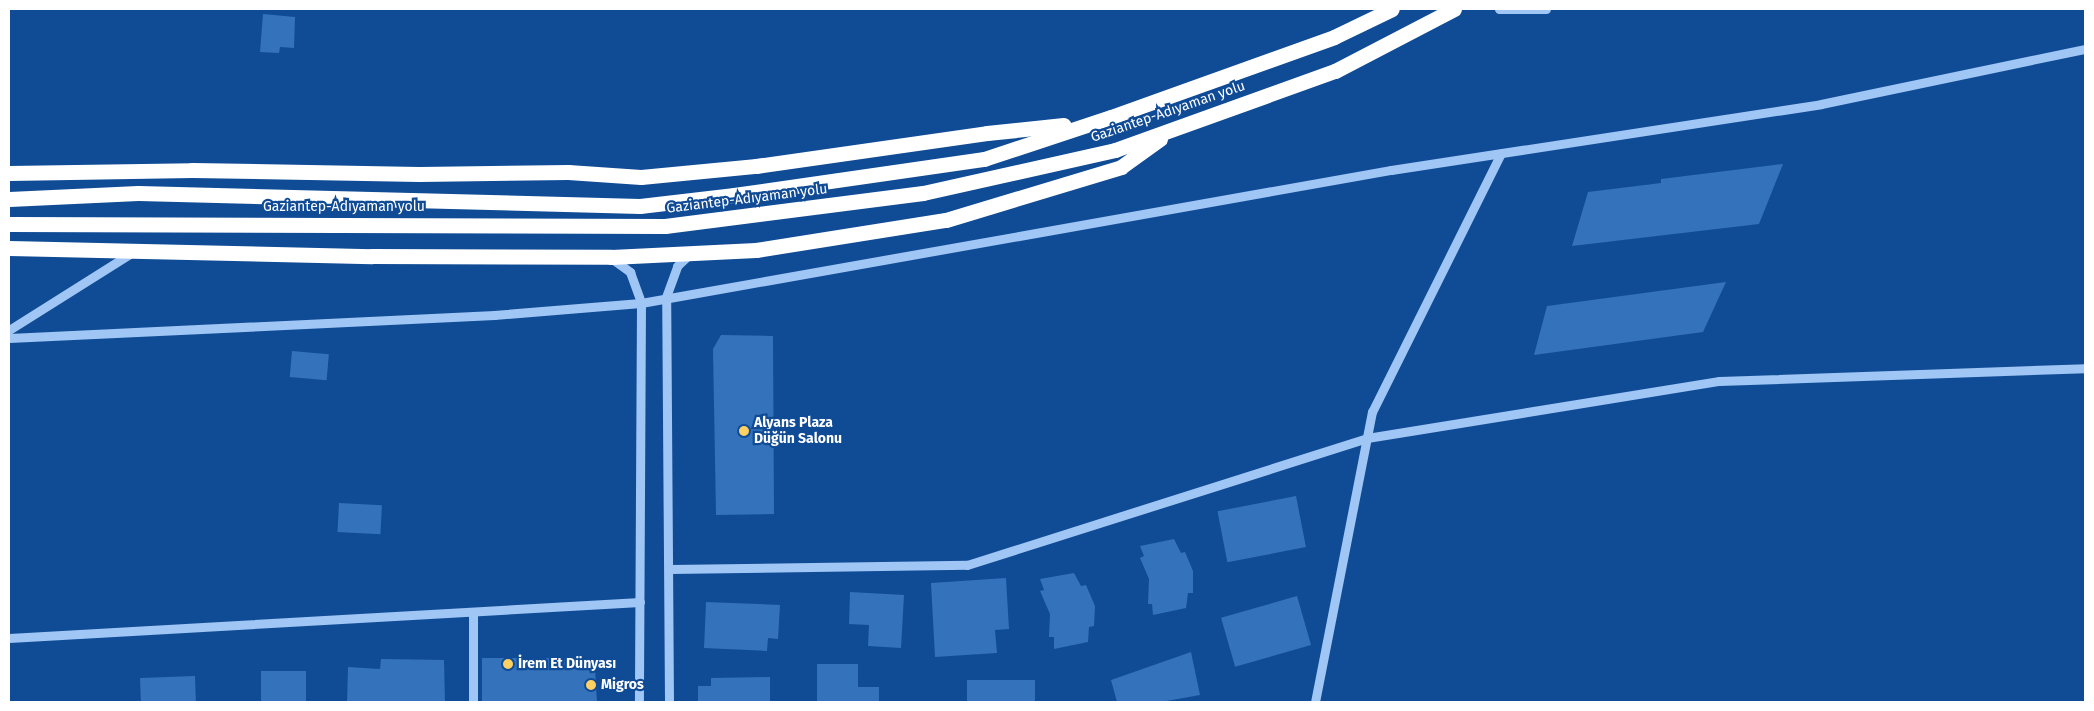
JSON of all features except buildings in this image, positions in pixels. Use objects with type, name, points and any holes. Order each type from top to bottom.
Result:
[{"type":"highway","name":"Gaziantep-Adıyaman yolu","points":[[9,199],[138,193],[640,206],[984,159],[1088,123],[1111,118],[1334,37],[1392,9]]},
{"type":"highway","name":"Gaziantep-Adıyaman yolu","points":[[9,224],[665,226],[923,194],[1115,150],[1335,71],[1454,9]]},
{"type":"highway","points":[[9,174],[192,170],[419,174],[568,172],[641,177],[756,166],[987,133],[1088,123]]},
{"type":"highway","points":[[9,248],[372,256],[611,258],[756,250],[946,220],[1121,167],[1175,128]]},
{"type":"street","points":[[1499,9],[1546,9]]},
{"type":"street","points":[[9,338],[494,315],[642,303],[666,297],[1501,153],[1821,104],[2085,50]]},
{"type":"street","points":[[1315,702],[1372,412],[1501,153]]},
{"type":"street","points":[[9,330],[136,250]]},
{"type":"street","points":[[669,702],[670,569],[666,297],[677,266],[690,254]]},
{"type":"street","points":[[611,258],[630,272],[642,303],[639,702]]},
{"type":"street","points":[[670,569],[967,565],[1367,438],[1720,381],[2085,368]]},
{"type":"street","points":[[9,638],[640,602]]},
{"type":"street","points":[[473,612],[473,702]]},
{"type":"place","name":"Alyans Plaza Düğün Salonu","points":[[744,431]]},
{"type":"place","name":"İrem Et Dünyası","points":[[508,664]]},
{"type":"place","name":"Migros","points":[[591,685]]}]
